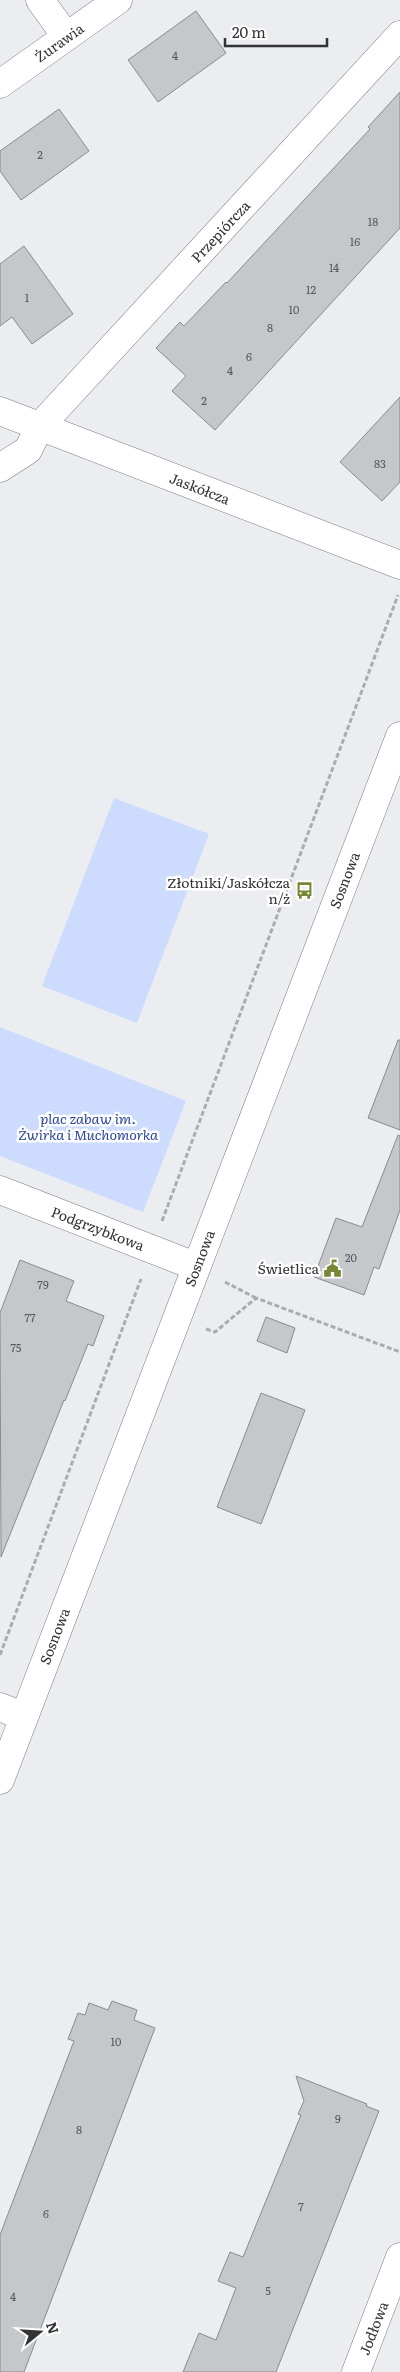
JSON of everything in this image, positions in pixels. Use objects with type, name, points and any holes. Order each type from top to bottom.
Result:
[{"type":"street","points":[[40,0],[66,36]]},
{"type":"street","name":"Żurawia","points":[[0,84],[118,0]]},
{"type":"street","name":"Przepiórcza","points":[[0,468],[28,450],[40,426],[400,35]]},
{"type":"street","name":"Jaskółcza","points":[[0,411],[400,565]]},
{"type":"street","name":"Sosnowa","points":[[0,1780],[12,1712],[175,1319],[400,736]]},
{"type":"street","name":"Podgrzybkowa","points":[[0,1190],[196,1266]]},
{"type":"street","name":"Jodłowa","points":[[356,2372],[400,2257]]},
{"type":"path","points":[[0,1655],[400,590]]},
{"type":"path","points":[[175,1319],[215,1332],[256,1298],[400,1352]]},
{"type":"green space","points":[[114,798],[209,834],[137,1023],[42,986]]},
{"type":"green space","name":"plac zabaw im. Żwirka i Muchomorka","points":[[0,1027],[186,1101],[143,1212],[0,1156]]},
{"type":"building","points":[[196,11],[226,53],[158,102],[128,60]]},
{"type":"building","points":[[400,92],[400,228],[215,430],[172,391],[186,376],[156,348],[180,322],[184,326],[227,283],[370,129],[368,127]]},
{"type":"building","points":[[59,109],[89,151],[21,200],[0,171],[0,151]]},
{"type":"building","points":[[24,246],[73,314],[32,344],[12,317],[0,326],[0,264]]},
{"type":"building","points":[[400,397],[400,482],[382,501],[340,462]]},
{"type":"building","points":[[398,1040],[400,1040],[400,1130],[368,1118]]},
{"type":"building","points":[[398,1135],[400,1136],[400,1210],[379,1269],[374,1267],[364,1295],[314,1277],[336,1218],[362,1227]]},
{"type":"building","points":[[20,1260],[74,1281],[66,1301],[104,1316],[93,1346],[88,1344],[64,1400],[1,1557],[0,1313]]},
{"type":"building","points":[[266,1317],[295,1328],[287,1353],[257,1341]]},
{"type":"building","points":[[261,1393],[305,1410],[261,1524],[217,1507]]},
{"type":"building","points":[[112,2001],[137,2010],[134,2020],[155,2028],[24,2372],[0,2372],[0,2235],[74,2041],[68,2039],[78,2013],[85,2015],[89,2003],[108,2010]]},
{"type":"building","points":[[296,2076],[367,2104],[366,2106],[379,2111],[276,2372],[183,2372],[199,2333],[216,2340],[236,2288],[218,2281],[230,2252],[243,2257],[301,2115],[298,2114],[304,2101]]},
{"type":"place","name":"Złotniki/Jaskółcza n/ż","points":[[304,890]]},
{"type":"place","name":"Świetlica","points":[[333,1268]]}]
